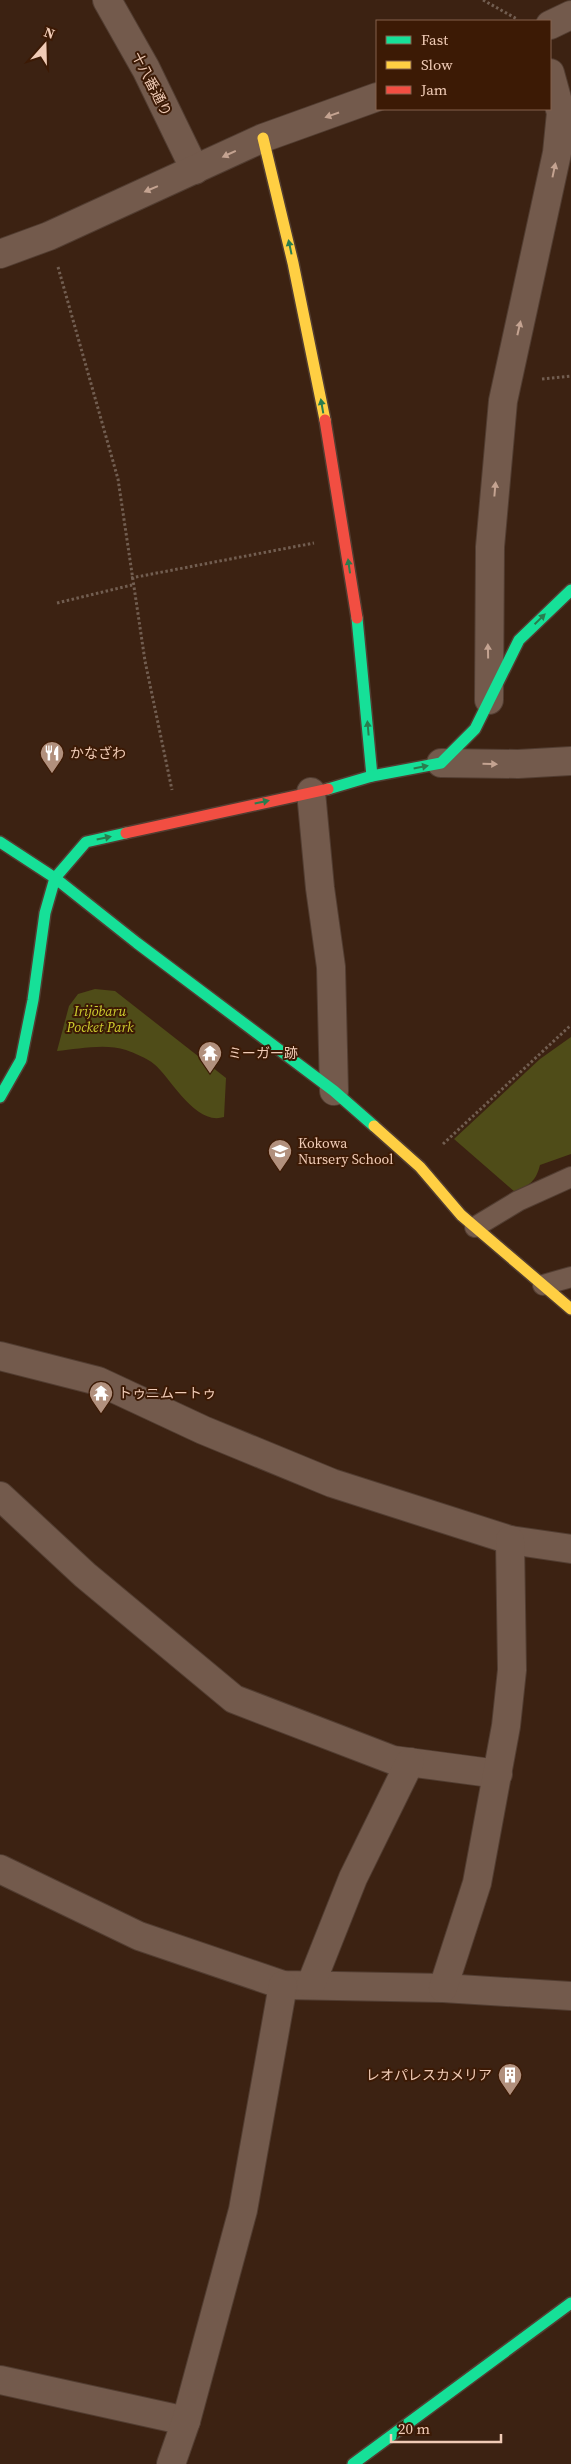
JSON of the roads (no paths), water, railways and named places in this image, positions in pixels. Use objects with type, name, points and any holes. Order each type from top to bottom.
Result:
[{"type":"street","name":"十八番通り","points":[[107,0],[146,69],[196,170]]},
{"type":"street","points":[[551,25],[571,15]]},
{"type":"street","points":[[489,700],[490,547],[503,401],[557,153],[561,112],[551,77]]},
{"type":"street","points":[[0,254],[48,236],[264,138],[376,97]]},
{"type":"street","points":[[264,138],[310,338],[344,533],[361,645],[372,776]]},
{"type":"street","points":[[441,762],[475,729],[520,640],[571,590]]},
{"type":"street","points":[[0,1097],[21,1060],[33,1000],[45,913],[55,878],[86,842],[152,828],[178,820],[347,785],[372,776],[441,762],[518,764],[571,761]]},
{"type":"street","points":[[310,792],[320,888],[331,966],[334,1091]]},
{"type":"street","points":[[0,842],[55,878],[137,943],[334,1091],[420,1167],[461,1215],[475,1228],[571,1309]]},
{"type":"street","points":[[0,1356],[98,1381],[203,1430],[332,1482],[510,1540],[571,1549]]},
{"type":"street","points":[[0,1496],[85,1575],[234,1699],[393,1760],[498,1774]]},
{"type":"street","points":[[443,1988],[477,1883],[498,1774],[512,1670],[510,1540]]},
{"type":"street","points":[[310,1984],[353,1878],[410,1762]]},
{"type":"street","points":[[0,1868],[140,1936],[283,1984],[443,1988],[571,1996]]},
{"type":"street","points":[[171,2464],[186,2421],[243,2210],[283,1984]]},
{"type":"street","points":[[354,2464],[571,2302]]},
{"type":"street","points":[[1,2384],[186,2421]]},
{"type":"lane","points":[[475,1228],[518,1202],[571,1177]]},
{"type":"lane","points":[[543,1286],[571,1277]]},
{"type":"place","name":"かなざわ","points":[[52,774]]},
{"type":"place","name":"ミーガー跡","points":[[210,1074]]},
{"type":"place","name":"Kokowa Nursery School","points":[[280,1172]]},
{"type":"place","name":"トゥニムートゥ","points":[[101,1414]]},
{"type":"place","name":"レオパレスカメリア","points":[[510,2096]]},
{"type":"park label","name":"Irijōbaru Pocket Park","points":[[100,1020]]}]
